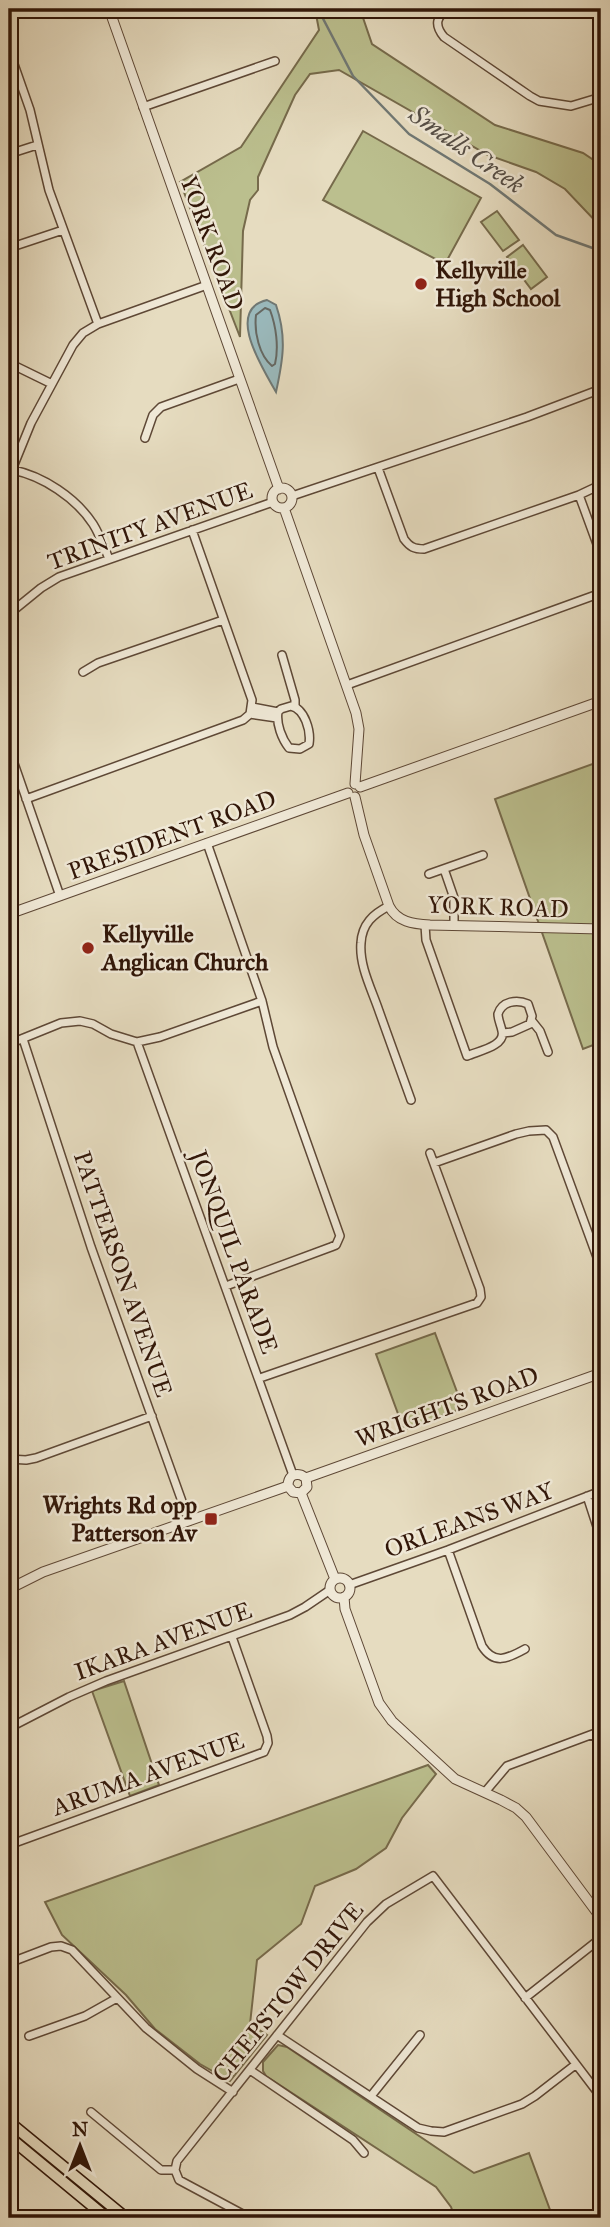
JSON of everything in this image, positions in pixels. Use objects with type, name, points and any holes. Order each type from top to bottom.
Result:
[{"type":"main road","points":[[9,2122],[126,2218]]},
{"type":"main road","points":[[9,2137],[107,2218]]},
{"type":"street","name":"YORK ROAD","points":[[109,9],[279,489]]},
{"type":"street","points":[[449,9],[442,13],[438,20],[438,29],[444,37],[530,96],[539,101],[571,106],[601,97]]},
{"type":"street","points":[[9,50],[11,65],[30,110],[49,190],[98,324]]},
{"type":"street","points":[[143,107],[275,61]]},
{"type":"street","points":[[9,153],[37,145]]},
{"type":"street","points":[[9,248],[63,230]]},
{"type":"street","points":[[109,559],[93,524],[76,504],[42,481],[22,472],[11,473],[31,424],[77,338],[98,324],[207,285]]},
{"type":"street","points":[[9,363],[52,384]]},
{"type":"street","points":[[145,438],[153,415],[161,407],[239,379]]},
{"type":"street","points":[[292,496],[601,389]]},
{"type":"street","points":[[378,468],[411,551],[424,549],[596,487]]},
{"type":"street","points":[[279,489],[285,489],[292,496],[292,502],[284,508],[273,502],[274,493],[279,489]]},
{"type":"street","points":[[579,495],[601,555]]},
{"type":"street","name":"TRINITY AVENUE","points":[[9,614],[49,582],[273,502]]},
{"type":"street","points":[[284,508],[347,685],[359,729],[358,786],[361,793],[351,795],[389,906],[375,913],[365,926],[361,942],[362,957],[367,979],[411,1100]]},
{"type":"street","points":[[26,799],[243,720],[251,710],[252,700],[192,530]]},
{"type":"street","points":[[347,685],[601,593]]},
{"type":"street","points":[[83,672],[99,663],[223,620]]},
{"type":"street","points":[[282,655],[295,706]]},
{"type":"street","points":[[358,786],[601,701]]},
{"type":"street","points":[[295,706],[302,712],[310,735],[306,747],[295,750],[289,748],[277,715],[286,707],[295,706]]},
{"type":"street","points":[[251,710],[277,715]]},
{"type":"street","points":[[9,749],[61,896]]},
{"type":"street","name":"PRESIDENT ROAD","points":[[9,914],[351,795]]},
{"type":"street","points":[[207,843],[262,1001],[273,1047],[340,1236],[336,1245],[226,1286]]},
{"type":"street","points":[[429,874],[483,855]]},
{"type":"street","points":[[444,869],[454,898],[454,926]]},
{"type":"street","name":"YORK ROAD","points":[[389,906],[403,921],[425,925],[601,929]]},
{"type":"street","points":[[425,925],[426,940],[467,1056],[497,1044],[503,1033],[498,1014],[505,1004],[514,1001],[528,1004],[532,1021],[540,1031],[548,1052]]},
{"type":"street","points":[[9,1044],[61,1023],[80,1021],[137,1042],[160,1037],[262,1001]]},
{"type":"street","points":[[503,1033],[528,1026],[532,1021]]},
{"type":"street","name":"PATTERSON AVENUE","points":[[23,1039],[90,1247],[189,1521]]},
{"type":"street","name":"JONQUIL PARADE","points":[[137,1042],[293,1475]]},
{"type":"street","points":[[434,1163],[516,1134],[546,1130],[553,1137],[601,1268]]},
{"type":"street","points":[[260,1378],[477,1303],[481,1297],[480,1289],[430,1153]]},
{"type":"street","name":"WRIGHTS ROAD","points":[[306,1478],[601,1373]]},
{"type":"street","points":[[9,1459],[36,1458],[152,1416]]},
{"type":"street","points":[[299,1474],[306,1478],[307,1487],[301,1493],[293,1492],[288,1486],[293,1475],[299,1474]]},
{"type":"street","points":[[9,1589],[43,1572],[288,1486]]},
{"type":"street","name":"ORLEANS WAY","points":[[349,1584],[448,1550],[601,1491]]},
{"type":"street","points":[[301,1493],[335,1579]]},
{"type":"street","points":[[587,1496],[601,1539]]},
{"type":"street","points":[[448,1550],[488,1656],[495,1659],[525,1649]]},
{"type":"street","points":[[344,1597],[335,1597],[330,1590],[335,1579],[343,1578],[349,1584],[349,1590],[344,1597],[345,1609],[379,1703],[392,1721],[454,1779],[516,1808],[526,1817],[601,1918]]},
{"type":"street","name":"IKARA AVENUE","points":[[9,1728],[106,1681],[290,1615],[330,1590]]},
{"type":"street","name":"ARUMA AVENUE","points":[[9,1845],[264,1752],[268,1743],[267,1737],[232,1637]]},
{"type":"street","points":[[485,1792],[507,1766],[597,1733],[601,1745]]},
{"type":"street","name":"CHEPSTOW DRIVE","points":[[175,2171],[177,2161],[367,1922],[386,1904],[433,1876],[601,2097]]},
{"type":"street","points":[[525,1998],[601,1937],[601,1925]]},
{"type":"street","points":[[9,1963],[51,1947],[61,1946],[72,1950],[146,2028],[197,2069],[233,2092]]},
{"type":"street","points":[[29,2036],[85,2016],[117,1998]]},
{"type":"street","points":[[277,2035],[418,2128],[431,2131],[444,2132],[522,2104],[575,2065]]},
{"type":"street","points":[[371,2096],[420,2035]]},
{"type":"street","points":[[250,2070],[353,2140],[364,2153]]},
{"type":"street","points":[[91,2112],[161,2170],[175,2171],[178,2180],[250,2218]]},
{"type":"street","points":[[588,2218],[601,2213]]},
{"type":"green space","points":[[315,9],[360,9],[372,44],[495,125],[583,153],[601,165],[601,227],[565,189],[536,172],[488,155],[339,70],[310,74],[295,95],[258,177],[258,190],[250,200],[243,231],[240,337],[180,182],[241,147],[319,30]]},
{"type":"green space","points":[[363,131],[481,198],[445,264],[323,200]]},
{"type":"green space","points":[[497,211],[519,240],[503,251],[481,222]]},
{"type":"green space","points":[[523,245],[547,277],[531,289],[507,257]]},
{"type":"green space","points":[[601,761],[601,1042],[583,1049],[495,799]]},
{"type":"green space","points":[[435,1333],[463,1408],[404,1430],[376,1354]]},
{"type":"green space","points":[[124,1681],[159,1785],[130,1796],[92,1691]]},
{"type":"green space","points":[[428,1765],[436,1774],[402,1818],[386,1848],[356,1869],[315,1886],[301,1924],[257,1960],[250,2024],[267,2035],[230,2081],[200,2064],[155,2029],[126,1995],[62,1935],[45,1902]]},
{"type":"green space","points":[[278,2045],[287,2047],[474,2173],[529,2153],[553,2218],[455,2218],[451,2207],[436,2187],[266,2076],[263,2062]]},
{"type":"water","points":[[267,300],[276,305],[283,338],[276,392],[257,356],[248,328],[249,316],[255,306]]},
{"type":"waterway","name":"Smalls Creek","points":[[318,9],[353,76],[409,134],[490,184],[556,235],[601,251]]},
{"type":"place","name":"Kellyville High School","points":[[421,284]]},
{"type":"place","name":"Kellyville Anglican Church","points":[[88,948]]},
{"type":"place","name":"Wrights Rd opp Patterson Av","points":[[211,1519]]}]
